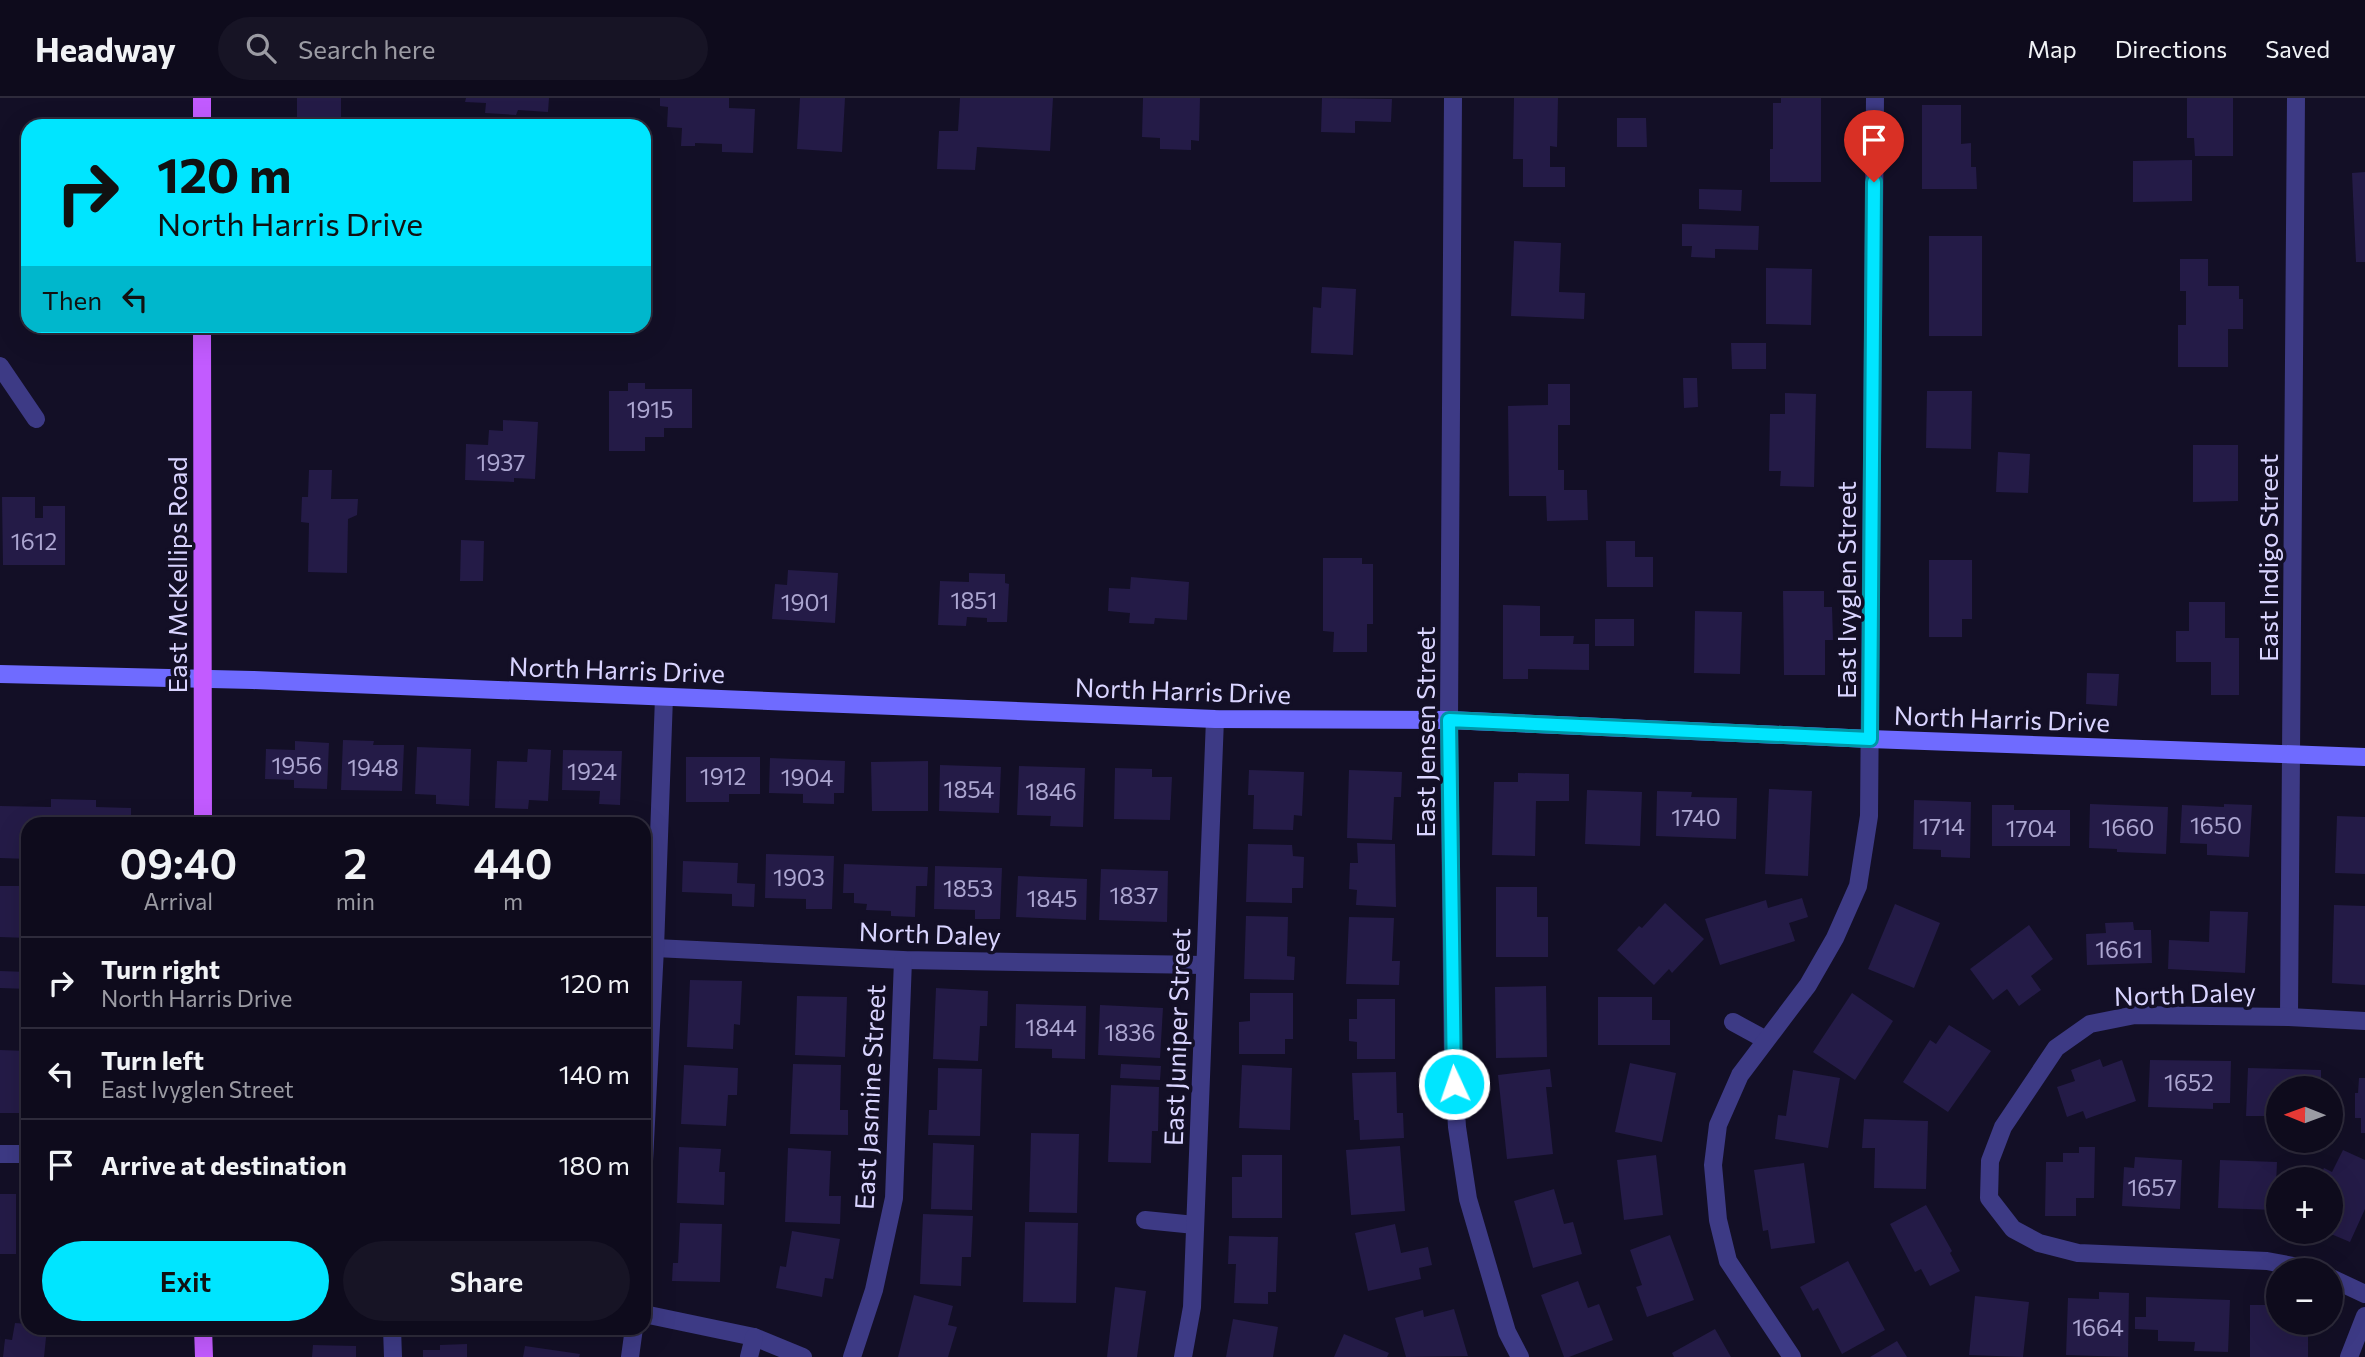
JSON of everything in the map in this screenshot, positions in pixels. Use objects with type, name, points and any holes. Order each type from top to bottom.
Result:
[{"type":"main road","points":[[202,98],[202,119]]},
{"type":"main road","name":"East McKellips Road","points":[[202,333],[202,817]]},
{"type":"main road","points":[[203,1335],[204,1357]]},
{"type":"street","name":"East Jensen Street","points":[[1453,98],[1449,720],[1452,1063],[1457,1127],[1468,1199],[1507,1332],[1520,1357]]},
{"type":"street","name":"East Ivyglen Street","points":[[1792,1357],[1728,1261],[1718,1220],[1713,1165],[1718,1125],[1740,1075],[1808,985],[1835,938],[1858,886],[1870,816],[1875,98]]},
{"type":"street","name":"East Indigo Street","points":[[2289,1017],[2296,98]]},
{"type":"street","points":[[0,366],[36,419]]},
{"type":"street","name":"North Harris Drive","points":[[0,674],[202,679],[1215,719],[1449,720],[2365,757]]},
{"type":"street","points":[[651,1025],[664,697]]},
{"type":"street","name":"East Juniper Street","points":[[1183,1357],[1192,1307],[1215,719]]},
{"type":"street","name":"North Daley","points":[[655,948],[903,960],[1205,965]]},
{"type":"street","name":"East Jasmine Street","points":[[852,1357],[874,1290],[894,1198],[903,960]]},
{"type":"street","name":"North Daley","points":[[2266,1261],[2078,1253],[2039,1243],[2013,1229],[1989,1198],[1990,1161],[2003,1127],[2056,1048],[2090,1024],[2135,1015],[2365,1021]]},
{"type":"street","points":[[1733,1021],[1766,1040]]},
{"type":"street","points":[[0,1154],[21,1154]]},
{"type":"street","points":[[1145,1220],[1195,1225]]},
{"type":"street","points":[[2343,1284],[2365,1294]]},
{"type":"street","points":[[651,1315],[754,1337],[803,1357]]},
{"type":"street","points":[[2349,1357],[2365,1316]]},
{"type":"street","points":[[392,1335],[393,1357]]},
{"type":"street","points":[[630,1357],[633,1335]]},
{"type":"street","points":[[749,1357],[754,1337]]},
{"type":"building","points":[[297,98],[341,98],[341,119],[297,119]]},
{"type":"building","points":[[466,98],[549,98],[548,112],[518,110],[516,115],[485,113],[486,103],[465,102]]},
{"type":"building","points":[[660,98],[729,98],[729,108],[755,109],[753,153],[722,152],[722,144],[695,143],[695,146],[681,146],[682,128],[667,127],[668,107],[660,106]]},
{"type":"building","points":[[800,98],[845,98],[842,152],[797,149]]},
{"type":"building","points":[[960,98],[1053,98],[1050,151],[977,147],[975,170],[937,169],[939,131],[958,131]]},
{"type":"building","points":[[1143,98],[1200,98],[1199,141],[1191,140],[1191,150],[1160,149],[1160,138],[1142,137]]},
{"type":"building","points":[[1322,98],[1392,99],[1391,122],[1355,121],[1355,133],[1321,132]]},
{"type":"building","points":[[1514,98],[1558,98],[1557,147],[1550,146],[1550,167],[1565,167],[1565,187],[1523,187],[1523,159],[1513,159]]},
{"type":"building","points":[[1781,98],[1821,98],[1821,182],[1770,182],[1773,103],[1781,103]]},
{"type":"building","points":[[2187,98],[2233,98],[2233,156],[2195,156],[2194,138],[2187,138]]},
{"type":"building","points":[[1922,105],[1961,105],[1961,144],[1971,143],[1971,167],[1976,167],[1977,189],[1922,189]]},
{"type":"building","points":[[1617,118],[1646,118],[1647,147],[1617,147]]},
{"type":"building","points":[[2192,160],[2192,201],[2133,202],[2133,161]]},
{"type":"building","points":[[2365,172],[2365,262],[2356,262],[2352,173]]},
{"type":"building","points":[[1699,189],[1742,190],[1741,211],[1699,209]]},
{"type":"building","points":[[1682,224],[1759,226],[1758,250],[1715,249],[1715,258],[1691,257],[1692,246],[1682,246]]},
{"type":"building","points":[[1929,236],[1982,236],[1982,336],[1929,336]]},
{"type":"building","points":[[1514,241],[1561,243],[1559,292],[1585,293],[1584,319],[1511,316]]},
{"type":"building","points":[[2180,259],[2208,259],[2208,286],[2239,286],[2239,299],[2243,299],[2243,329],[2228,329],[2228,367],[2178,367],[2178,325],[2186,325],[2186,291],[2180,291]]},
{"type":"building","points":[[1766,268],[1812,269],[1811,325],[1766,324]]},
{"type":"building","points":[[1322,287],[1356,289],[1353,355],[1311,353],[1313,307],[1321,308]]},
{"type":"building","points":[[296,333],[348,333],[348,334]]},
{"type":"building","points":[[1731,343],[1766,343],[1766,369],[1732,369]]},
{"type":"building","points":[[1683,378],[1697,378],[1698,407],[1684,408]]},
{"type":"building","points":[[628,383],[645,383],[645,389],[692,389],[692,428],[664,428],[664,437],[645,437],[645,451],[609,451],[609,391],[628,391]]},
{"type":"building","points":[[1548,384],[1570,384],[1570,425],[1558,425],[1558,470],[1564,470],[1564,490],[1587,490],[1588,520],[1547,521],[1546,496],[1509,496],[1508,406],[1548,405]]},
{"type":"building","points":[[1927,391],[1972,391],[1971,449],[1926,448]]},
{"type":"building","points":[[1785,393],[1816,394],[1814,487],[1780,486],[1781,471],[1769,471],[1770,414],[1785,414]]},
{"type":"building","points":[[503,420],[538,422],[535,479],[514,478],[514,482],[465,480],[466,444],[488,445],[489,430],[503,431]]},
{"type":"building","points":[[2193,445],[2238,445],[2238,501],[2193,502]]},
{"type":"building","points":[[1998,452],[2030,454],[2028,493],[1996,492]]},
{"type":"building","points":[[309,470],[332,470],[331,499],[358,499],[357,515],[348,519],[347,573],[308,572],[309,523],[301,522],[302,497],[308,497]]},
{"type":"building","points":[[2,497],[35,497],[35,518],[43,518],[43,506],[65,506],[65,565],[3,565]]},
{"type":"building","points":[[461,540],[484,541],[483,581],[460,581]]},
{"type":"building","points":[[1606,541],[1635,541],[1635,557],[1653,557],[1653,587],[1607,587]]},
{"type":"building","points":[[1323,558],[1362,558],[1362,564],[1373,564],[1373,624],[1367,624],[1367,652],[1333,652],[1334,632],[1323,631]]},
{"type":"building","points":[[1929,560],[1972,560],[1972,619],[1962,619],[1962,637],[1929,637]]},
{"type":"building","points":[[788,570],[838,573],[835,623],[772,619],[775,584],[787,585]]},
{"type":"building","points":[[969,573],[1005,574],[1005,583],[1009,584],[1007,622],[987,622],[987,618],[967,617],[966,626],[938,625],[940,581],[969,582]]},
{"type":"building","points":[[1131,577],[1189,582],[1187,620],[1155,618],[1154,624],[1129,623],[1130,613],[1108,611],[1109,588],[1130,589]]},
{"type":"building","points":[[1783,591],[1824,591],[1824,607],[1832,607],[1833,640],[1825,640],[1825,675],[1784,675]]},
{"type":"building","points":[[2189,602],[2225,602],[2225,638],[2239,638],[2239,695],[2211,695],[2211,662],[2176,662],[2176,631],[2189,631]]},
{"type":"building","points":[[1503,605],[1540,606],[1540,636],[1574,636],[1573,644],[1589,644],[1589,670],[1528,669],[1528,679],[1503,679]]},
{"type":"building","points":[[1695,611],[1742,612],[1740,674],[1694,673]]},
{"type":"building","points":[[1595,619],[1634,619],[1634,646],[1595,646]]},
{"type":"building","points":[[2087,673],[2119,674],[2117,706],[2086,704]]},
{"type":"building","points":[[343,740],[374,741],[373,745],[404,745],[402,791],[341,790]]},
{"type":"building","points":[[295,741],[329,743],[327,789],[294,788],[294,780],[265,779],[266,749],[295,750]]},
{"type":"building","points":[[417,747],[471,749],[469,806],[436,804],[436,795],[415,794]]},
{"type":"building","points":[[528,749],[551,750],[548,801],[529,800],[528,809],[495,808],[497,761],[527,762]]},
{"type":"building","points":[[563,750],[622,751],[620,805],[599,804],[600,791],[562,790]]},
{"type":"building","points":[[686,757],[760,757],[760,794],[729,794],[729,802],[686,802]]},
{"type":"building","points":[[770,758],[845,761],[844,793],[834,793],[834,804],[803,803],[803,794],[769,793]]},
{"type":"building","points":[[928,761],[928,811],[872,811],[871,762]]},
{"type":"building","points":[[940,765],[1001,767],[999,813],[939,811]]},
{"type":"building","points":[[1019,766],[1085,768],[1083,827],[1050,826],[1051,816],[1017,815]]},
{"type":"building","points":[[1115,768],[1152,769],[1152,777],[1172,777],[1170,820],[1114,819]]},
{"type":"building","points":[[1249,770],[1304,772],[1302,816],[1294,815],[1293,830],[1253,829],[1254,795],[1248,795]]},
{"type":"building","points":[[1349,770],[1402,772],[1401,797],[1394,797],[1392,840],[1347,838]]},
{"type":"building","points":[[1518,773],[1569,774],[1569,801],[1536,801],[1535,856],[1492,855],[1494,782],[1518,782]]},
{"type":"building","points":[[1769,789],[1812,791],[1808,876],[1765,874]]},
{"type":"building","points":[[1587,790],[1642,792],[1640,846],[1585,844]]},
{"type":"building","points":[[1657,791],[1692,792],[1691,797],[1737,798],[1736,839],[1656,836]]},
{"type":"building","points":[[51,799],[96,800],[96,807],[131,808],[131,817],[21,817],[21,859],[0,858],[0,806],[51,807]]},
{"type":"building","points":[[1914,800],[1971,802],[1970,858],[1941,857],[1941,850],[1913,849]]},
{"type":"building","points":[[2090,804],[2168,807],[2166,854],[2089,848]]},
{"type":"building","points":[[2224,804],[2252,805],[2249,857],[2207,855],[2207,844],[2180,843],[2182,805],[2224,807]]},
{"type":"building","points":[[1992,805],[2014,805],[2014,810],[2070,810],[2070,846],[1992,846]]},
{"type":"building","points":[[2337,816],[2365,817],[2365,874],[2335,873]]},
{"type":"building","points":[[1357,843],[1395,844],[1396,907],[1356,905],[1357,890],[1349,889],[1350,863],[1358,863]]},
{"type":"building","points":[[1248,844],[1292,845],[1293,856],[1304,857],[1303,888],[1292,888],[1292,903],[1246,902]]},
{"type":"building","points":[[766,854],[834,856],[832,909],[806,909],[806,899],[765,898]]},
{"type":"building","points":[[683,861],[738,863],[737,883],[755,884],[754,907],[732,906],[732,894],[682,892]]},
{"type":"building","points":[[844,864],[928,867],[927,886],[916,886],[915,917],[891,916],[891,911],[866,910],[867,904],[854,903],[854,893],[843,893]]},
{"type":"building","points":[[935,866],[1002,868],[1000,919],[975,919],[975,910],[934,909]]},
{"type":"building","points":[[1101,869],[1168,871],[1167,922],[1099,920]]},
{"type":"building","points":[[1018,876],[1087,879],[1086,920],[1016,917]]},
{"type":"building","points":[[0,886],[21,886],[21,938],[0,937]]},
{"type":"building","points":[[1496,887],[1537,887],[1537,917],[1548,917],[1548,957],[1496,957]]},
{"type":"building","points":[[1802,898],[1808,917],[1789,923],[1795,941],[1720,965],[1705,919],[1766,900],[1768,908]]},
{"type":"building","points":[[1665,903],[1704,939],[1672,973],[1669,969],[1654,985],[1617,950]]},
{"type":"building","points":[[1895,904],[1940,923],[1914,988],[1868,969]]},
{"type":"building","points":[[2334,905],[2365,906],[2365,985],[2332,983]]},
{"type":"building","points":[[2210,911],[2248,912],[2245,973],[2168,969],[2169,940],[2209,942]]},
{"type":"building","points":[[1246,916],[1288,917],[1287,956],[1295,957],[1294,980],[1244,979]]},
{"type":"building","points":[[1349,917],[1394,918],[1392,961],[1400,961],[1399,985],[1346,984]]},
{"type":"building","points":[[2133,922],[2134,930],[2151,930],[2152,963],[2087,965],[2086,934],[2106,933],[2105,923]]},
{"type":"building","points":[[2029,925],[2053,959],[2031,976],[2041,990],[2019,1006],[2007,989],[1993,1000],[1970,969]]},
{"type":"building","points":[[0,971],[21,972],[21,989],[0,988]]},
{"type":"building","points":[[690,980],[742,981],[740,1025],[734,1024],[733,1049],[687,1047]]},
{"type":"building","points":[[1546,986],[1547,1057],[1496,1058],[1495,987]]},
{"type":"building","points":[[936,988],[988,991],[987,1026],[980,1026],[978,1061],[933,1059]]},
{"type":"building","points":[[1250,993],[1293,993],[1293,1039],[1285,1039],[1285,1054],[1239,1054],[1239,1022],[1250,1021]]},
{"type":"building","points":[[1852,993],[1893,1021],[1855,1080],[1813,1052]]},
{"type":"building","points":[[797,996],[847,997],[845,1057],[795,1055]]},
{"type":"building","points":[[1598,997],[1652,997],[1652,1020],[1670,1020],[1670,1045],[1598,1045]]},
{"type":"building","points":[[1357,999],[1395,999],[1395,1059],[1357,1059],[1357,1042],[1349,1041],[1349,1019],[1357,1019]]},
{"type":"building","points":[[1016,1004],[1086,1006],[1085,1059],[1052,1058],[1052,1049],[1015,1048]]},
{"type":"building","points":[[1100,1005],[1163,1008],[1160,1058],[1098,1055]]},
{"type":"building","points":[[1949,1025],[1991,1051],[1948,1112],[1903,1082],[1930,1040],[1936,1044]]},
{"type":"building","points":[[0,1050],[21,1051],[21,1113],[0,1113]]},
{"type":"building","points":[[2100,1059],[2103,1067],[2122,1060],[2136,1101],[2086,1119],[2083,1111],[2067,1117],[2057,1087],[2075,1081],[2071,1070]]},
{"type":"building","points":[[2150,1060],[2231,1061],[2230,1103],[2213,1103],[2213,1109],[2148,1107]]},
{"type":"building","points":[[1630,1063],[1676,1073],[1662,1142],[1615,1132]]},
{"type":"building","points":[[793,1064],[841,1065],[840,1110],[848,1110],[848,1135],[790,1134]]},
{"type":"building","points":[[1121,1064],[1161,1066],[1160,1080],[1120,1078]]},
{"type":"building","points":[[684,1065],[738,1068],[737,1095],[728,1095],[726,1126],[681,1124]]},
{"type":"building","points":[[1242,1065],[1292,1068],[1290,1130],[1239,1128]]},
{"type":"building","points":[[938,1068],[982,1069],[980,1136],[928,1135],[929,1110],[937,1110]]},
{"type":"building","points":[[2248,1068],[2321,1070],[2321,1076],[2266,1076],[2266,1116],[2246,1116]]},
{"type":"building","points":[[1550,1069],[1552,1087],[1546,1087],[1553,1154],[1507,1159],[1498,1075]]},
{"type":"building","points":[[1793,1070],[1840,1078],[1828,1148],[1775,1139],[1778,1115],[1786,1116]]},
{"type":"building","points":[[1396,1072],[1397,1113],[1403,1113],[1404,1138],[1360,1140],[1359,1120],[1354,1120],[1352,1073]]},
{"type":"building","points":[[2359,1078],[2365,1078],[2365,1133],[2361,1133],[2361,1118],[2355,1118],[2355,1093],[2358,1093]]},
{"type":"building","points":[[1111,1085],[1159,1087],[1158,1131],[1152,1131],[1151,1163],[1108,1162]]},
{"type":"building","points":[[1864,1119],[1928,1121],[1926,1189],[1874,1188],[1875,1148],[1862,1148]]},
{"type":"building","points":[[1031,1133],[1079,1134],[1077,1213],[1029,1212]]},
{"type":"building","points":[[933,1143],[974,1145],[972,1210],[931,1209]]},
{"type":"building","points":[[1400,1146],[1405,1211],[1351,1215],[1346,1150]]},
{"type":"building","points":[[679,1147],[721,1149],[719,1172],[725,1172],[724,1205],[677,1203]]},
{"type":"building","points":[[2079,1147],[2095,1147],[2094,1198],[2076,1198],[2076,1216],[2045,1216],[2046,1162],[2063,1162],[2063,1153],[2079,1153]]},
{"type":"building","points":[[788,1148],[831,1151],[829,1196],[841,1196],[840,1224],[785,1222]]},
{"type":"building","points":[[2343,1150],[2365,1160],[2365,1209],[2350,1242],[2343,1239],[2343,1167],[2334,1167]]},
{"type":"building","points":[[1242,1155],[1282,1155],[1282,1218],[1232,1218],[1232,1177],[1242,1177]]},
{"type":"building","points":[[1656,1155],[1663,1215],[1624,1220],[1617,1160]]},
{"type":"building","points":[[2135,1157],[2182,1160],[2180,1209],[2122,1206],[2124,1167],[2134,1168]]},
{"type":"building","points":[[2220,1160],[2277,1162],[2277,1167],[2266,1167],[2266,1210],[2218,1208]]},
{"type":"building","points":[[1804,1163],[1815,1243],[1771,1249],[1768,1230],[1763,1231],[1754,1170]]},
{"type":"building","points":[[1554,1189],[1564,1224],[1573,1222],[1582,1254],[1533,1268],[1514,1201]]},
{"type":"building","points":[[0,1194],[16,1194],[16,1254],[0,1254]]},
{"type":"building","points":[[1926,1205],[1960,1271],[1930,1286],[1921,1269],[1915,1272],[1890,1224]]},
{"type":"building","points":[[923,1214],[973,1216],[971,1257],[962,1257],[961,1286],[920,1284]]},
{"type":"building","points":[[1025,1222],[1078,1223],[1076,1303],[1023,1302]]},
{"type":"building","points":[[680,1223],[722,1224],[720,1282],[672,1281],[673,1263],[678,1263]]},
{"type":"building","points":[[1395,1224],[1401,1253],[1428,1247],[1432,1265],[1419,1268],[1421,1279],[1368,1291],[1355,1233]]},
{"type":"building","points":[[792,1231],[840,1239],[833,1279],[825,1278],[822,1297],[776,1288],[780,1266],[786,1267]]},
{"type":"building","points":[[1670,1235],[1694,1300],[1647,1317],[1636,1287],[1642,1285],[1630,1250]]},
{"type":"building","points":[[1229,1236],[1278,1237],[1276,1292],[1268,1292],[1268,1304],[1234,1303],[1236,1264],[1228,1264]]},
{"type":"building","points":[[1848,1261],[1885,1330],[1842,1354],[1818,1308],[1813,1311],[1800,1287]]},
{"type":"building","points":[[1578,1281],[1588,1308],[1599,1304],[1613,1340],[1564,1357],[1541,1295]]},
{"type":"building","points":[[1115,1287],[1146,1291],[1137,1357],[1107,1357]]},
{"type":"building","points":[[2099,1292],[2129,1293],[2128,1357],[2066,1355],[2068,1298],[2099,1299]]},
{"type":"building","points":[[914,1295],[953,1306],[948,1325],[957,1327],[948,1357],[898,1357]]},
{"type":"building","points":[[1975,1296],[2029,1302],[2023,1357],[1969,1355]]},
{"type":"building","points":[[2146,1297],[2230,1300],[2228,1352],[2194,1351],[2195,1342],[2158,1341],[2158,1330],[2135,1329],[2135,1317],[2146,1317]]},
{"type":"building","points":[[2250,1305],[2266,1305],[2266,1335],[2308,1335],[2308,1357],[2250,1357]]},
{"type":"building","points":[[1454,1309],[1468,1356],[1406,1357],[1395,1318],[1423,1310],[1424,1317]]},
{"type":"building","points":[[1233,1319],[1278,1327],[1273,1357],[1226,1357]]},
{"type":"building","points":[[15,1323],[21,1323],[21,1335],[46,1335],[44,1357],[3,1357],[5,1339],[12,1340]]},
{"type":"building","points":[[1715,1329],[1731,1357],[1674,1357],[1672,1353]]},
{"type":"building","points":[[1344,1334],[1389,1353],[1387,1357],[1334,1357]]},
{"type":"building","points":[[1897,1341],[1907,1357],[1870,1357]]},
{"type":"building","points":[[467,1344],[467,1357],[423,1357],[423,1350],[440,1350],[440,1345]]},
{"type":"building","points":[[313,1345],[356,1346],[356,1357],[312,1357]]},
{"type":"building","points":[[525,1346],[580,1354],[579,1357],[523,1357]]},
{"type":"route","points":[[1454,1084],[1449,720],[1870,739],[1874,182]]}]
